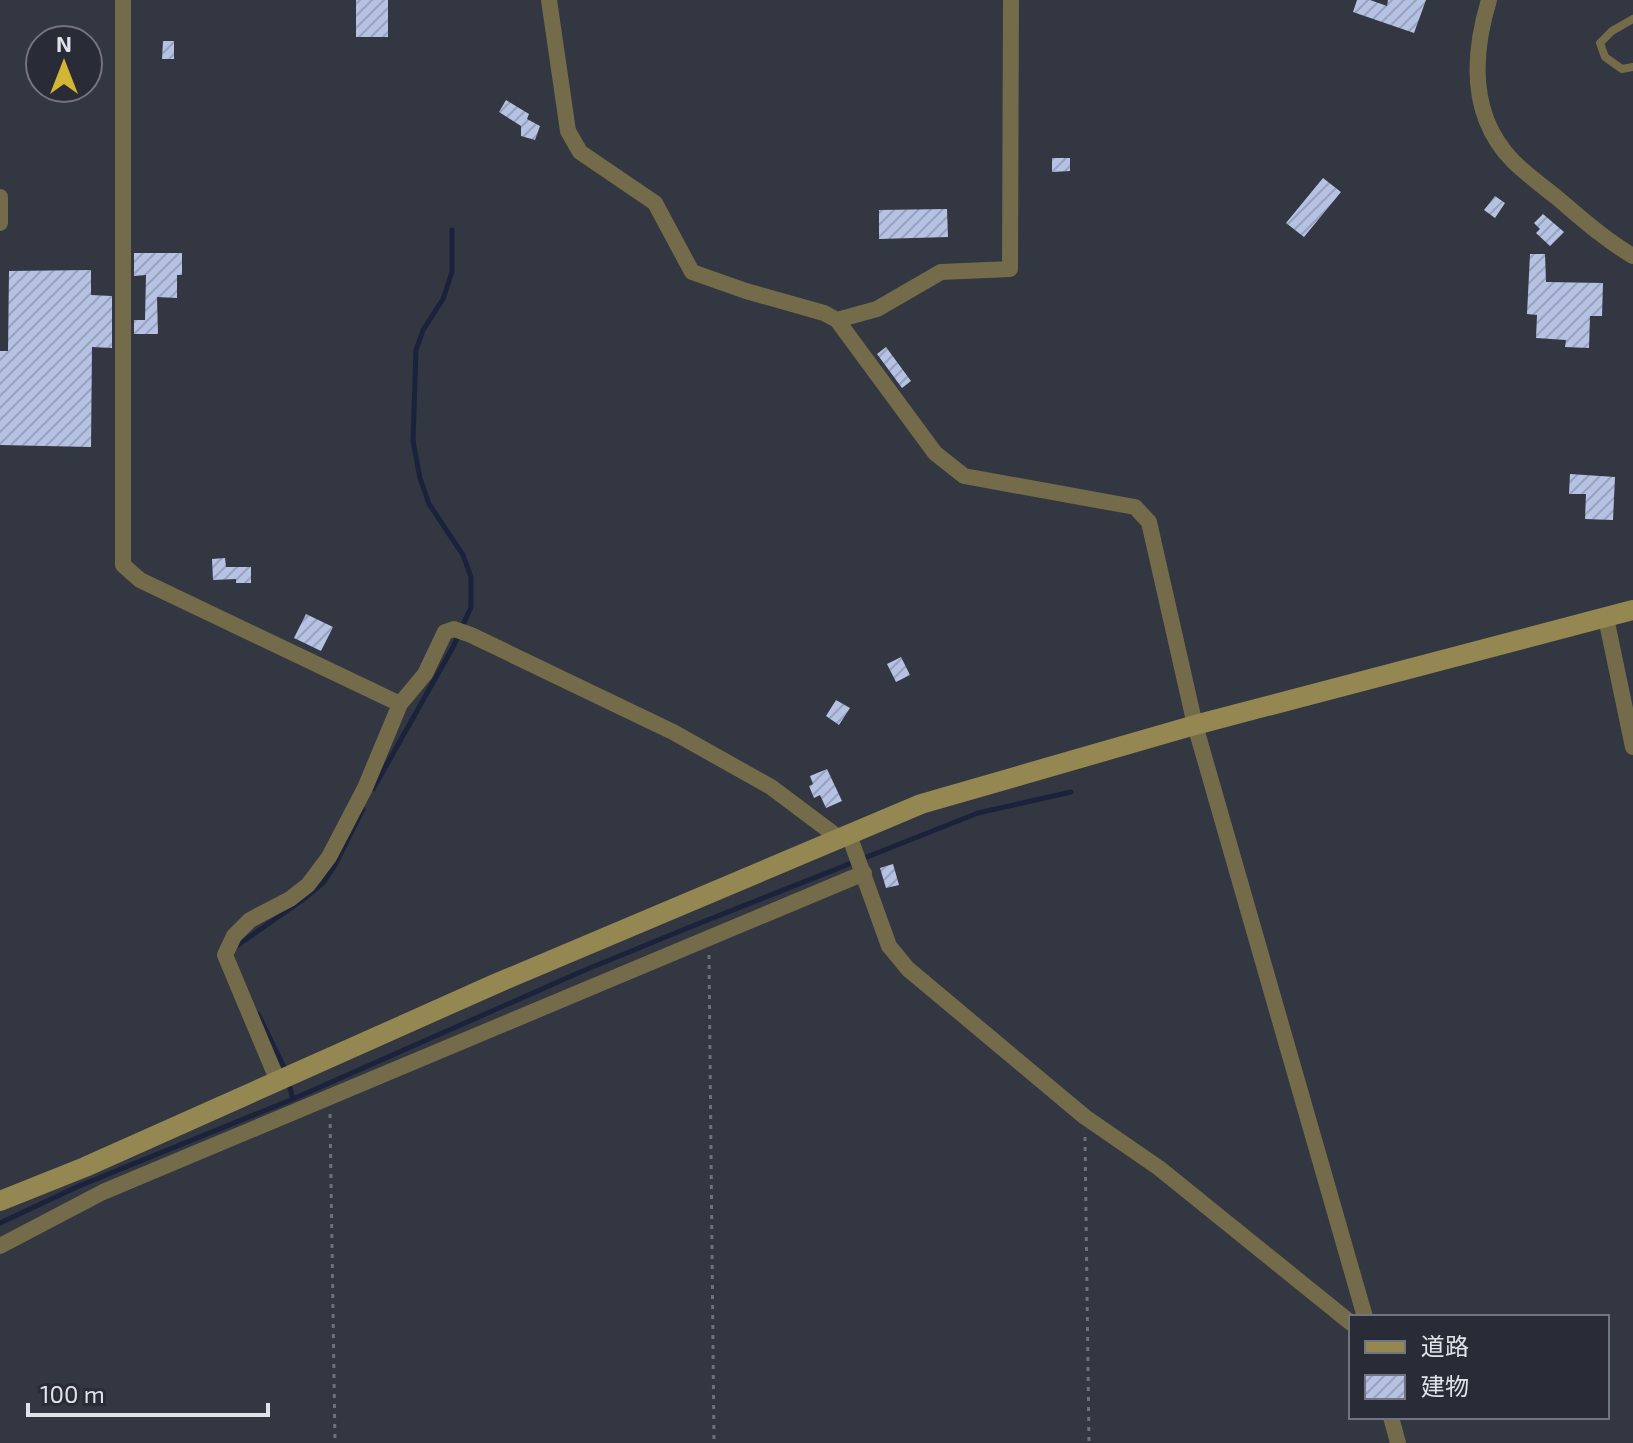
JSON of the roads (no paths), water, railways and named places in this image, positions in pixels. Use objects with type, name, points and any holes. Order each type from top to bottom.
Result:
[{"type":"street","points":[[123,0],[123,565],[140,580],[400,704]]},
{"type":"street","points":[[549,0],[568,131],[580,152],[655,203],[692,272],[824,313],[837,320],[935,453],[964,476],[1135,507],[1149,522],[1195,725],[1364,1315]]},
{"type":"street","points":[[837,320],[877,309],[941,272],[1010,269],[1011,0]]},
{"type":"street","points":[[1489,0],[1482,24],[1476,75],[1479,101],[1489,128],[1512,160],[1609,242],[1633,256]]},
{"type":"street","points":[[0,197],[0,223]]},
{"type":"street","points":[[0,1201],[85,1167],[277,1079],[847,840],[921,804],[1195,725],[1633,610]]},
{"type":"street","points":[[1606,618],[1633,747]]},
{"type":"street","points":[[277,1079],[225,955],[234,936],[250,920],[290,899],[308,885],[329,857],[365,788],[400,704],[425,674],[445,632],[454,629],[673,732],[771,787],[847,840],[862,869],[889,946],[908,969],[1085,1117],[1159,1168],[1349,1321]]},
{"type":"street","points":[[0,1246],[103,1192],[709,940],[862,869]]},
{"type":"street","points":[[1392,1419],[1398,1443]]},
{"type":"lane","points":[[1633,19],[1612,31],[1600,43],[1605,57],[1622,69],[1633,67]]},
{"type":"waterway","points":[[373,789],[453,647],[471,607],[471,577],[463,555],[429,504],[413,441],[416,350],[423,330],[443,299],[452,272],[452,230]]},
{"type":"waterway","points":[[0,1223],[79,1186],[293,1099],[695,925],[978,813],[1071,792]]},
{"type":"waterway","points":[[235,947],[323,883],[363,809]]},
{"type":"waterway","points":[[258,1014],[284,1067]]},
{"type":"waterway","points":[[290,1088],[293,1099]]}]
